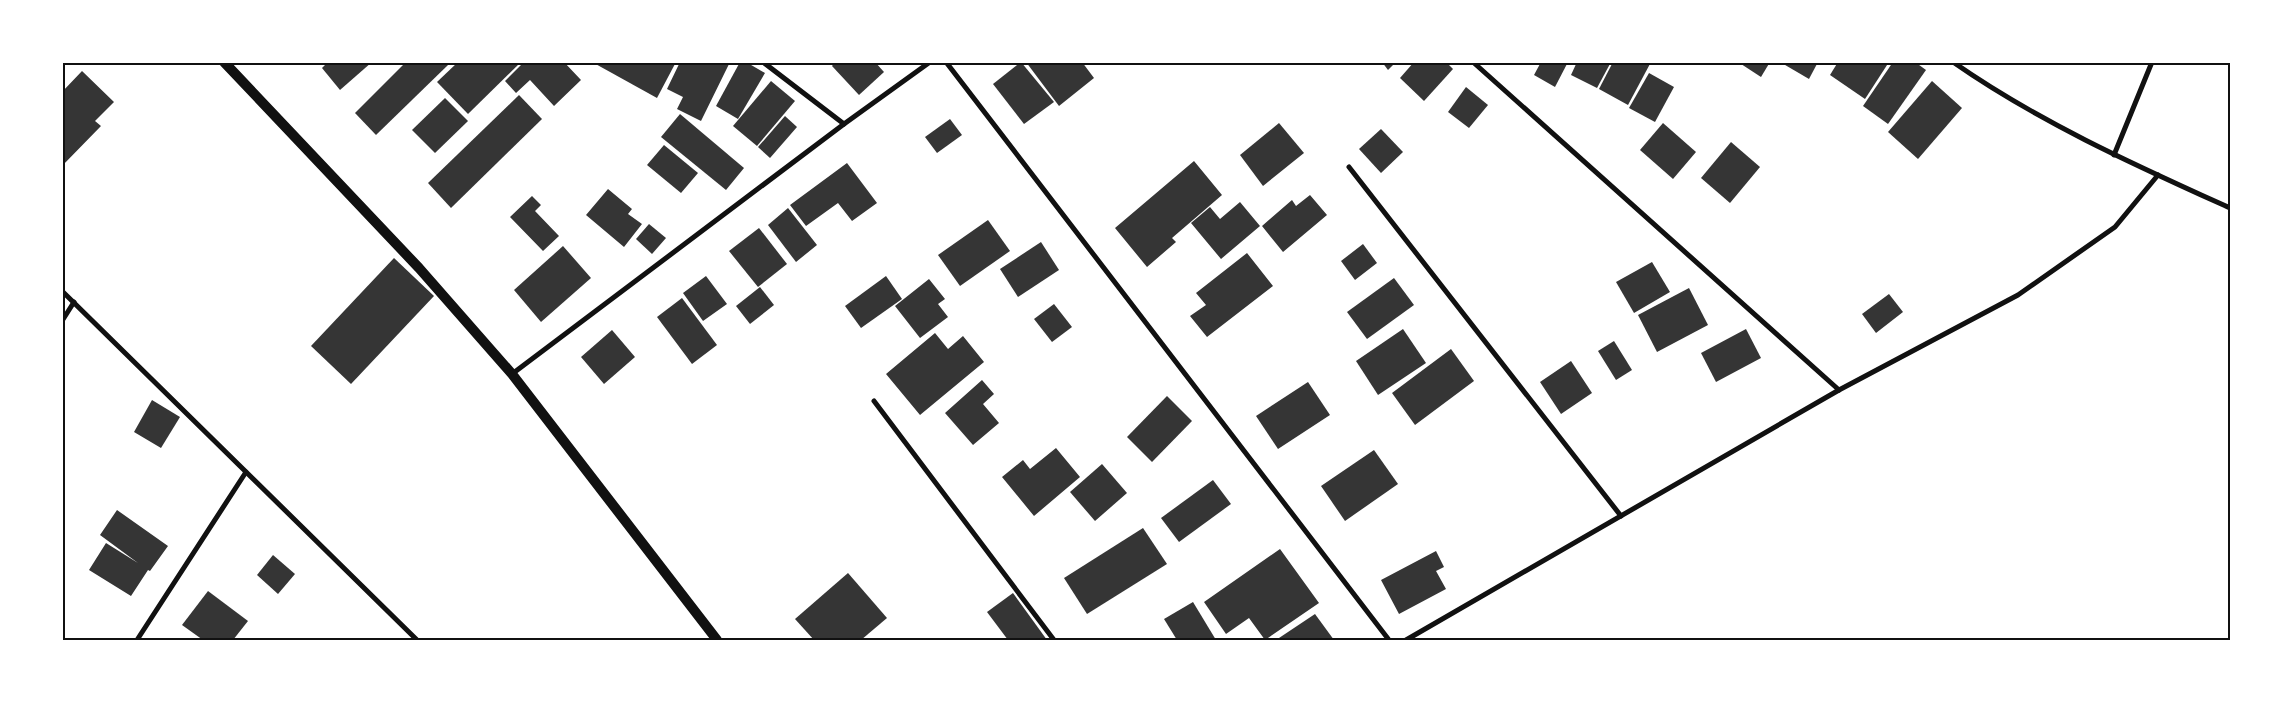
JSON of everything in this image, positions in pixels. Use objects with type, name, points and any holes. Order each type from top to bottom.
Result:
[{"type":"main road","points":[[224,62],[419,268],[512,374],[717,640]]},
{"type":"street","points":[[763,62],[844,124]]},
{"type":"street","points":[[512,374],[844,124],[930,62]]},
{"type":"street","points":[[946,62],[1390,640]]},
{"type":"street","points":[[1473,62],[1839,390]]},
{"type":"street","points":[[1953,62],[1994,91],[2114,155],[2230,208]]},
{"type":"street","points":[[2114,155],[2152,62]]},
{"type":"street","points":[[1349,167],[1621,516]]},
{"type":"street","points":[[1406,640],[1839,390],[2018,295],[2115,227],[2158,175]]},
{"type":"street","points":[[62,291],[417,640]]},
{"type":"street","points":[[62,321],[74,302]]},
{"type":"street","points":[[874,400],[1054,640]]},
{"type":"street","points":[[137,640],[246,472]]},
{"type":"building","points":[[328,62],[372,62],[340,90],[322,68]]},
{"type":"building","points":[[406,62],[445,62],[448,65],[376,135],[355,113]]},
{"type":"building","points":[[458,62],[521,62],[468,114],[437,82]]},
{"type":"building","points":[[524,62],[564,62],[581,80],[554,106],[530,80],[516,93],[505,81]]},
{"type":"building","points":[[592,62],[676,62],[657,98]]},
{"type":"building","points":[[680,62],[730,62],[701,121],[677,109],[683,97],[667,89]]},
{"type":"building","points":[[740,62],[746,62],[765,73],[738,119],[716,106]]},
{"type":"building","points":[[835,62],[875,62],[884,72],[859,95],[832,66]]},
{"type":"building","points":[[1021,62],[1054,102],[1024,124],[993,84]]},
{"type":"building","points":[[1026,62],[1082,62],[1094,78],[1059,106]]},
{"type":"building","points":[[1382,62],[1396,62],[1388,70]]},
{"type":"building","points":[[1414,62],[1446,62],[1453,69],[1424,101],[1400,78]]},
{"type":"building","points":[[1541,62],[1568,62],[1555,87],[1534,75]]},
{"type":"building","points":[[1577,62],[1611,62],[1597,88],[1571,75]]},
{"type":"building","points":[[1613,62],[1651,62],[1628,105],[1599,89]]},
{"type":"building","points":[[1738,62],[1770,62],[1761,77]]},
{"type":"building","points":[[1780,62],[1818,62],[1809,79]]},
{"type":"building","points":[[1838,62],[1889,62],[1865,99],[1830,75]]},
{"type":"building","points":[[1893,62],[1915,62],[1926,70],[1888,124],[1863,106]]},
{"type":"building","points":[[82,71],[114,102],[95,121],[101,126],[62,166],[62,92]]},
{"type":"building","points":[[1649,73],[1674,87],[1655,122],[1629,108]]},
{"type":"building","points":[[771,81],[795,101],[757,146],[733,126]]},
{"type":"building","points":[[1932,81],[1962,108],[1918,159],[1888,132]]},
{"type":"building","points":[[1466,87],[1488,105],[1469,128],[1448,112]]},
{"type":"building","points":[[519,95],[542,119],[451,208],[428,183]]},
{"type":"building","points":[[445,98],[468,121],[435,153],[412,130]]},
{"type":"building","points":[[680,114],[744,168],[726,190],[661,137]]},
{"type":"building","points":[[785,116],[797,127],[770,158],[758,147]]},
{"type":"building","points":[[950,119],[962,135],[937,153],[925,137]]},
{"type":"building","points":[[1279,123],[1304,153],[1263,186],[1240,155]]},
{"type":"building","points":[[1663,123],[1696,152],[1673,179],[1640,150]]},
{"type":"building","points":[[1381,129],[1403,152],[1381,173],[1359,149]]},
{"type":"building","points":[[1731,142],[1760,167],[1730,203],[1701,178]]},
{"type":"building","points":[[664,145],[698,173],[681,193],[647,165]]},
{"type":"building","points":[[1194,161],[1222,195],[1172,238],[1176,242],[1147,267],[1115,228]]},
{"type":"building","points":[[847,163],[877,203],[852,221],[838,203],[806,226],[790,205]]},
{"type":"building","points":[[608,189],[632,209],[628,214],[642,224],[624,247],[586,215]]},
{"type":"building","points":[[1310,195],[1327,215],[1283,252],[1262,226],[1292,200],[1296,206]]},
{"type":"building","points":[[532,196],[541,205],[535,211],[559,236],[543,251],[510,217]]},
{"type":"building","points":[[1240,202],[1260,226],[1221,259],[1191,223],[1210,207],[1220,219]]},
{"type":"building","points":[[788,208],[817,245],[796,262],[768,225]]},
{"type":"building","points":[[988,220],[1010,251],[960,286],[938,255]]},
{"type":"building","points":[[649,224],[666,238],[652,254],[636,239]]},
{"type":"building","points":[[759,228],[787,264],[758,287],[729,251]]},
{"type":"building","points":[[1041,242],[1059,270],[1018,297],[1000,269]]},
{"type":"building","points":[[1363,244],[1377,263],[1355,280],[1341,261]]},
{"type":"building","points":[[563,246],[591,278],[541,322],[514,290]]},
{"type":"building","points":[[1247,253],[1273,286],[1207,337],[1190,316],[1206,305],[1196,293]]},
{"type":"building","points":[[394,258],[434,296],[351,384],[311,346]]},
{"type":"building","points":[[1652,262],[1670,292],[1634,313],[1616,282]]},
{"type":"building","points":[[706,276],[727,304],[703,321],[683,293]]},
{"type":"building","points":[[886,276],[902,299],[861,328],[845,306]]},
{"type":"building","points":[[1394,278],[1414,305],[1367,339],[1347,312]]},
{"type":"building","points":[[929,279],[945,299],[938,304],[948,317],[920,338],[895,306]]},
{"type":"building","points":[[760,287],[774,305],[750,324],[736,306]]},
{"type":"building","points":[[1689,288],[1708,325],[1657,352],[1638,315]]},
{"type":"building","points":[[1889,294],[1903,312],[1876,333],[1862,314]]},
{"type":"building","points":[[682,298],[717,345],[692,364],[657,317]]},
{"type":"building","points":[[1054,304],[1072,327],[1052,342],[1034,319]]},
{"type":"building","points":[[1403,329],[1426,363],[1378,395],[1356,361]]},
{"type":"building","points":[[1746,329],[1761,358],[1716,382],[1701,353]]},
{"type":"building","points":[[612,330],[635,357],[604,384],[581,357]]},
{"type":"building","points":[[935,333],[948,349],[963,336],[984,362],[920,415],[886,374]]},
{"type":"building","points":[[1614,341],[1632,370],[1616,380],[1598,351]]},
{"type":"building","points":[[1451,349],[1474,381],[1415,425],[1392,393]]},
{"type":"building","points":[[1571,361],[1592,393],[1561,414],[1540,382]]},
{"type":"building","points":[[982,380],[994,394],[983,404],[999,423],[973,445],[945,413]]},
{"type":"building","points":[[1308,382],[1330,415],[1278,449],[1256,416]]},
{"type":"building","points":[[1167,396],[1192,421],[1152,462],[1127,437]]},
{"type":"building","points":[[152,400],[180,417],[161,448],[134,432]]},
{"type":"building","points":[[1056,448],[1080,477],[1034,516],[1002,477],[1023,460],[1030,469]]},
{"type":"building","points":[[1374,450],[1398,484],[1345,521],[1321,486]]},
{"type":"building","points":[[1102,464],[1127,493],[1095,521],[1070,492]]},
{"type":"building","points":[[1213,480],[1231,504],[1179,542],[1161,518]]},
{"type":"building","points":[[117,510],[168,546],[150,571],[148,570],[131,596],[89,570],[106,543],[138,563],[100,535]]},
{"type":"building","points":[[1143,528],[1167,564],[1087,614],[1064,578]]},
{"type":"building","points":[[1280,549],[1319,603],[1265,640],[1249,618],[1226,634],[1204,602]]},
{"type":"building","points":[[1436,551],[1444,567],[1436,571],[1446,589],[1399,614],[1381,580]]},
{"type":"building","points":[[273,555],[295,574],[278,594],[257,575]]},
{"type":"building","points":[[848,573],[887,618],[861,640],[814,640],[795,619]]},
{"type":"building","points":[[208,591],[248,621],[233,640],[203,640],[182,625]]},
{"type":"building","points":[[1013,593],[1047,640],[1008,640],[987,612]]},
{"type":"building","points":[[1193,602],[1216,640],[1177,640],[1164,619]]},
{"type":"building","points":[[1315,614],[1334,640],[1276,640]]}]
